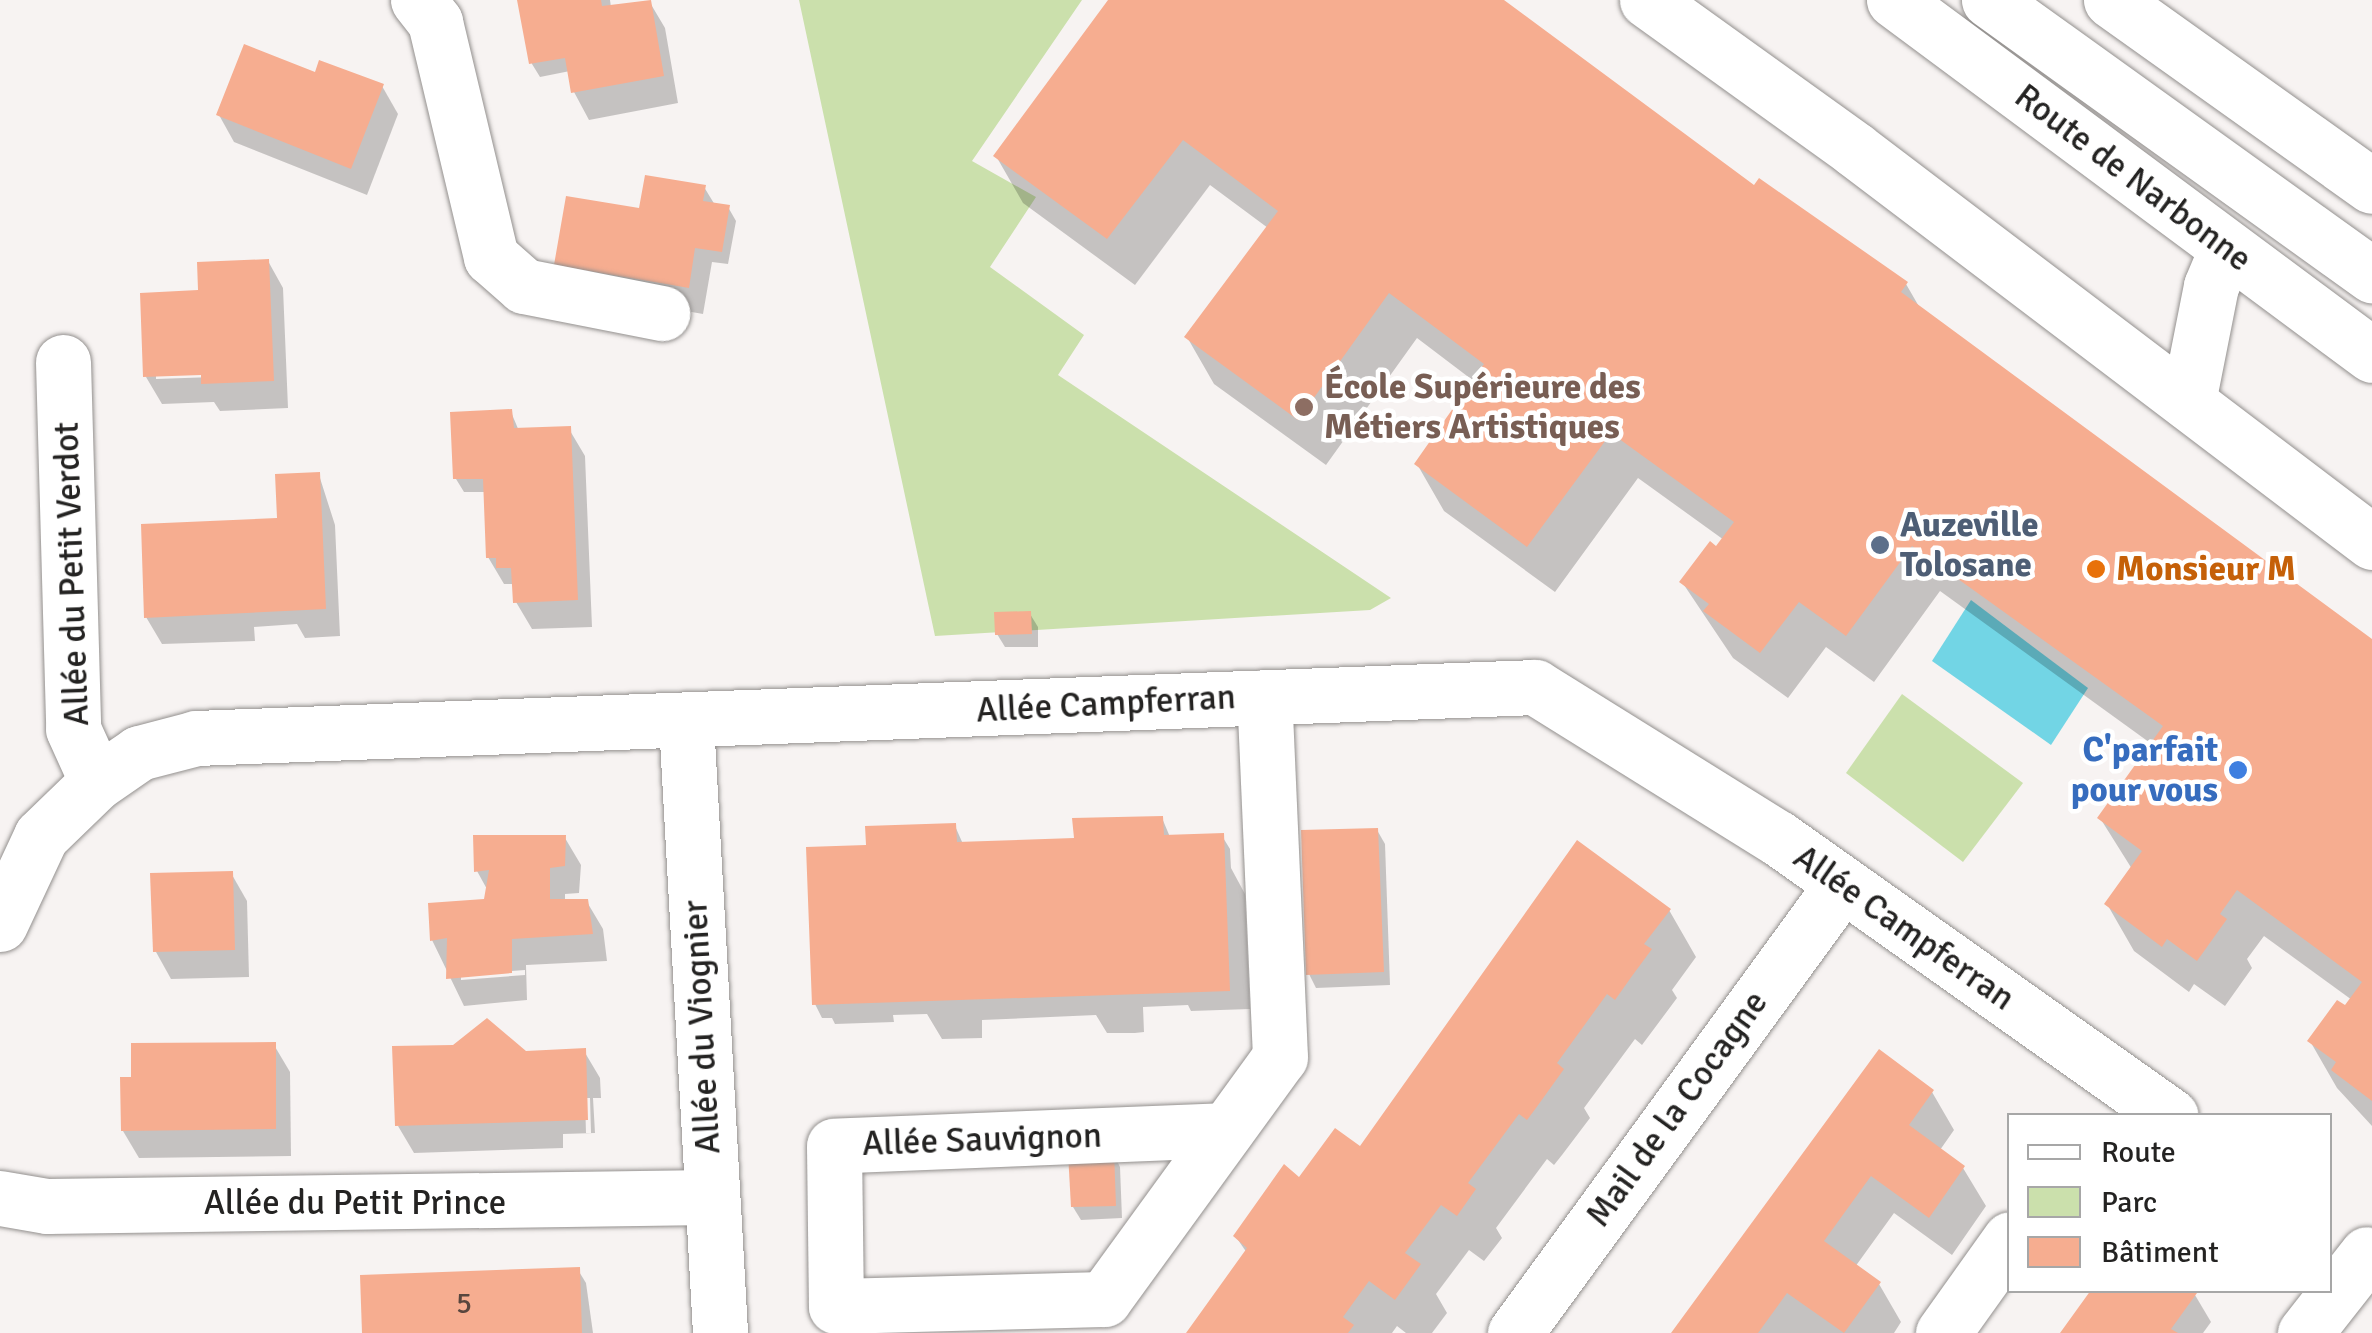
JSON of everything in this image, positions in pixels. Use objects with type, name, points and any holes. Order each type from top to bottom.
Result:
[{"type":"street","points":[[418,0],[434,22],[491,256],[524,286],[662,313]]},
{"type":"street","points":[[1647,0],[2372,542]]},
{"type":"street","name":"Route de Narbonne","points":[[1894,0],[2372,356]]},
{"type":"street","points":[[1990,0],[2372,274]]},
{"type":"street","points":[[2111,0],[2372,186]]},
{"type":"street","points":[[2188,402],[2211,286],[2227,248]]},
{"type":"street","name":"Allée du Petit Verdot","points":[[64,362],[73,730],[97,782]]},
{"type":"street","name":"Allée Campferran","points":[[0,924],[41,836],[97,782],[138,753],[196,738],[1535,687],[1778,838],[2110,1098],[2160,1113]]},
{"type":"street","name":"Allée Sauvignon","points":[[1226,1130],[834,1146],[836,1306],[1104,1299],[1280,1057],[1264,698]]},
{"type":"street","name":"Allée du Viognier","points":[[686,722],[720,1333]]},
{"type":"street","name":"Mail de la Cocagne","points":[[1515,1333],[1841,886]]},
{"type":"street","name":"Allée du Petit Prince","points":[[0,1198],[67,1206],[712,1197]]},
{"type":"street","points":[[1943,1333],[2007,1244]]},
{"type":"street","points":[[2332,1287],[2356,1247]]},
{"type":"street","points":[[2305,1333],[2329,1293]]},
{"type":"green space","points":[[799,0],[1082,0],[972,161],[1036,197],[990,267],[1084,335],[1058,375],[1391,598],[1370,610],[935,636]]},
{"type":"green space","points":[[1902,694],[2023,783],[1963,862],[1846,773]]},
{"type":"water","points":[[1971,600],[2088,688],[2051,745],[1932,661]]},
{"type":"building","points":[[517,0],[601,0],[602,6],[651,0],[664,76],[571,93],[565,58],[529,64]]},
{"type":"building","points":[[1108,0],[1504,0],[1754,185],[1759,178],[1908,282],[1901,292],[2372,639],[2372,1101],[2331,1070],[2336,1062],[2307,1041],[2337,1000],[2345,1005],[2362,982],[2237,890],[2220,914],[2227,919],[2197,961],[2167,939],[2162,947],[2104,904],[2142,851],[2097,818],[2163,726],[1912,546],[1846,636],[1799,602],[1760,653],[1703,611],[1709,604],[1679,582],[1710,541],[1716,546],[1734,522],[1611,433],[1527,547],[1414,464],[1484,364],[1389,293],[1298,420],[1184,337],[1278,211],[1183,140],[1107,239],[993,156]]},
{"type":"building","points":[[244,44],[315,72],[319,60],[384,84],[351,169],[216,115]]},
{"type":"building","points":[[645,175],[706,185],[703,201],[730,205],[722,252],[695,248],[689,288],[554,265],[566,196],[639,208]]},
{"type":"building","points":[[269,259],[274,381],[201,384],[201,375],[143,377],[140,293],[198,290],[197,262]]},
{"type":"building","points":[[512,409],[514,428],[571,426],[578,600],[513,603],[511,568],[496,568],[496,558],[486,558],[483,479],[453,479],[450,412]]},
{"type":"building","points":[[320,472],[326,609],[144,618],[141,524],[277,518],[275,474]]},
{"type":"building","points":[[1031,611],[1032,634],[995,635],[994,612]]},
{"type":"building","points":[[1163,816],[1164,835],[1224,833],[1230,991],[812,1005],[806,847],[866,845],[865,826],[956,823],[957,842],[1074,838],[1072,818]]},
{"type":"building","points":[[1378,828],[1384,972],[1306,975],[1301,830]]},
{"type":"building","points":[[473,835],[566,835],[565,866],[550,868],[550,899],[588,899],[593,934],[512,939],[512,973],[446,979],[447,938],[430,941],[428,903],[484,899],[489,870],[474,872]]},
{"type":"building","points":[[1577,840],[1671,909],[1644,944],[1652,949],[1615,1000],[1607,994],[1557,1063],[1564,1069],[1536,1108],[1527,1120],[1519,1114],[1468,1183],[1476,1189],[1457,1216],[1441,1205],[1405,1253],[1421,1264],[1395,1300],[1369,1281],[1343,1317],[1354,1325],[1348,1333],[1186,1333],[1247,1248],[1233,1236],[1284,1164],[1299,1177],[1335,1128],[1360,1146]]},
{"type":"building","points":[[233,871],[235,950],[153,952],[150,873]]},
{"type":"building","points":[[487,1018],[526,1051],[586,1048],[588,1120],[395,1126],[392,1046],[453,1045]]},
{"type":"building","points":[[276,1042],[276,1129],[121,1131],[120,1077],[131,1077],[131,1043]]},
{"type":"building","points":[[1879,1049],[1934,1090],[1909,1125],[1965,1166],[1929,1218],[1871,1176],[1824,1241],[1881,1282],[1844,1333],[1787,1293],[1758,1333],[1671,1333]]},
{"type":"building","points":[[1114,1151],[1116,1206],[1071,1207],[1068,1153]]},
{"type":"building","points":[[580,1267],[582,1333],[362,1333],[360,1275]]},
{"type":"building","points":[[2089,1293],[2197,1293],[2171,1329],[2178,1333],[2060,1333]]},
{"type":"place","name":"École Supérieure des Métiers Artistiques","points":[[1304,407]]},
{"type":"place","name":"Auzeville Tolosane","points":[[1880,545]]},
{"type":"place","name":"Monsieur M","points":[[2096,569]]},
{"type":"place","name":"C'parfait pour vous","points":[[2238,770]]}]
